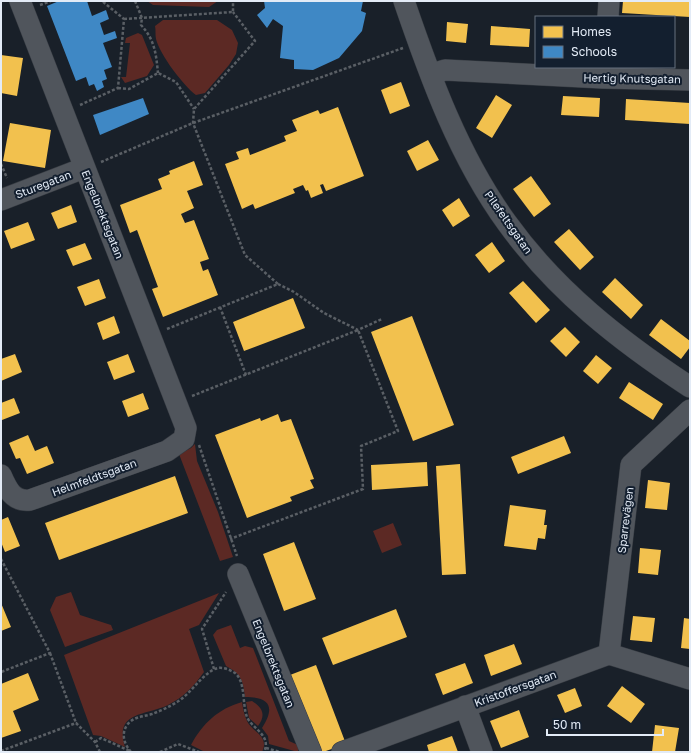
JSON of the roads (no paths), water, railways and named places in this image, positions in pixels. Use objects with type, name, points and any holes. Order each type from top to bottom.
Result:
[{"type":"street","name":"Engelbrektsgatan","points":[[20,1],[84,168],[151,334],[186,428]]},
{"type":"street","name":"Pilefeltsgatan","points":[[404,1],[418,42],[452,125],[476,174],[506,222],[557,282],[604,326],[639,354],[690,387]]},
{"type":"street","points":[[608,16],[609,1]]},
{"type":"street","name":"Hertig Knutsgatan","points":[[432,74],[445,70],[603,73],[690,80]]},
{"type":"street","name":"Sturegatan","points":[[1,200],[84,168]]},
{"type":"street","name":"Sparrevägen","points":[[608,654],[631,465],[690,410]]},
{"type":"street","name":"Helmfeldtsgatan","points":[[1,475],[7,488],[16,499],[22,501],[30,500],[167,451],[184,439],[186,428]]},
{"type":"street","name":"Engelbrektsgatan","points":[[238,574],[311,752]]},
{"type":"street","points":[[608,654],[690,679]]},
{"type":"street","name":"Kristoffersgatan","points":[[342,752],[608,654]]},
{"type":"street","points":[[465,706],[482,752]]}]
